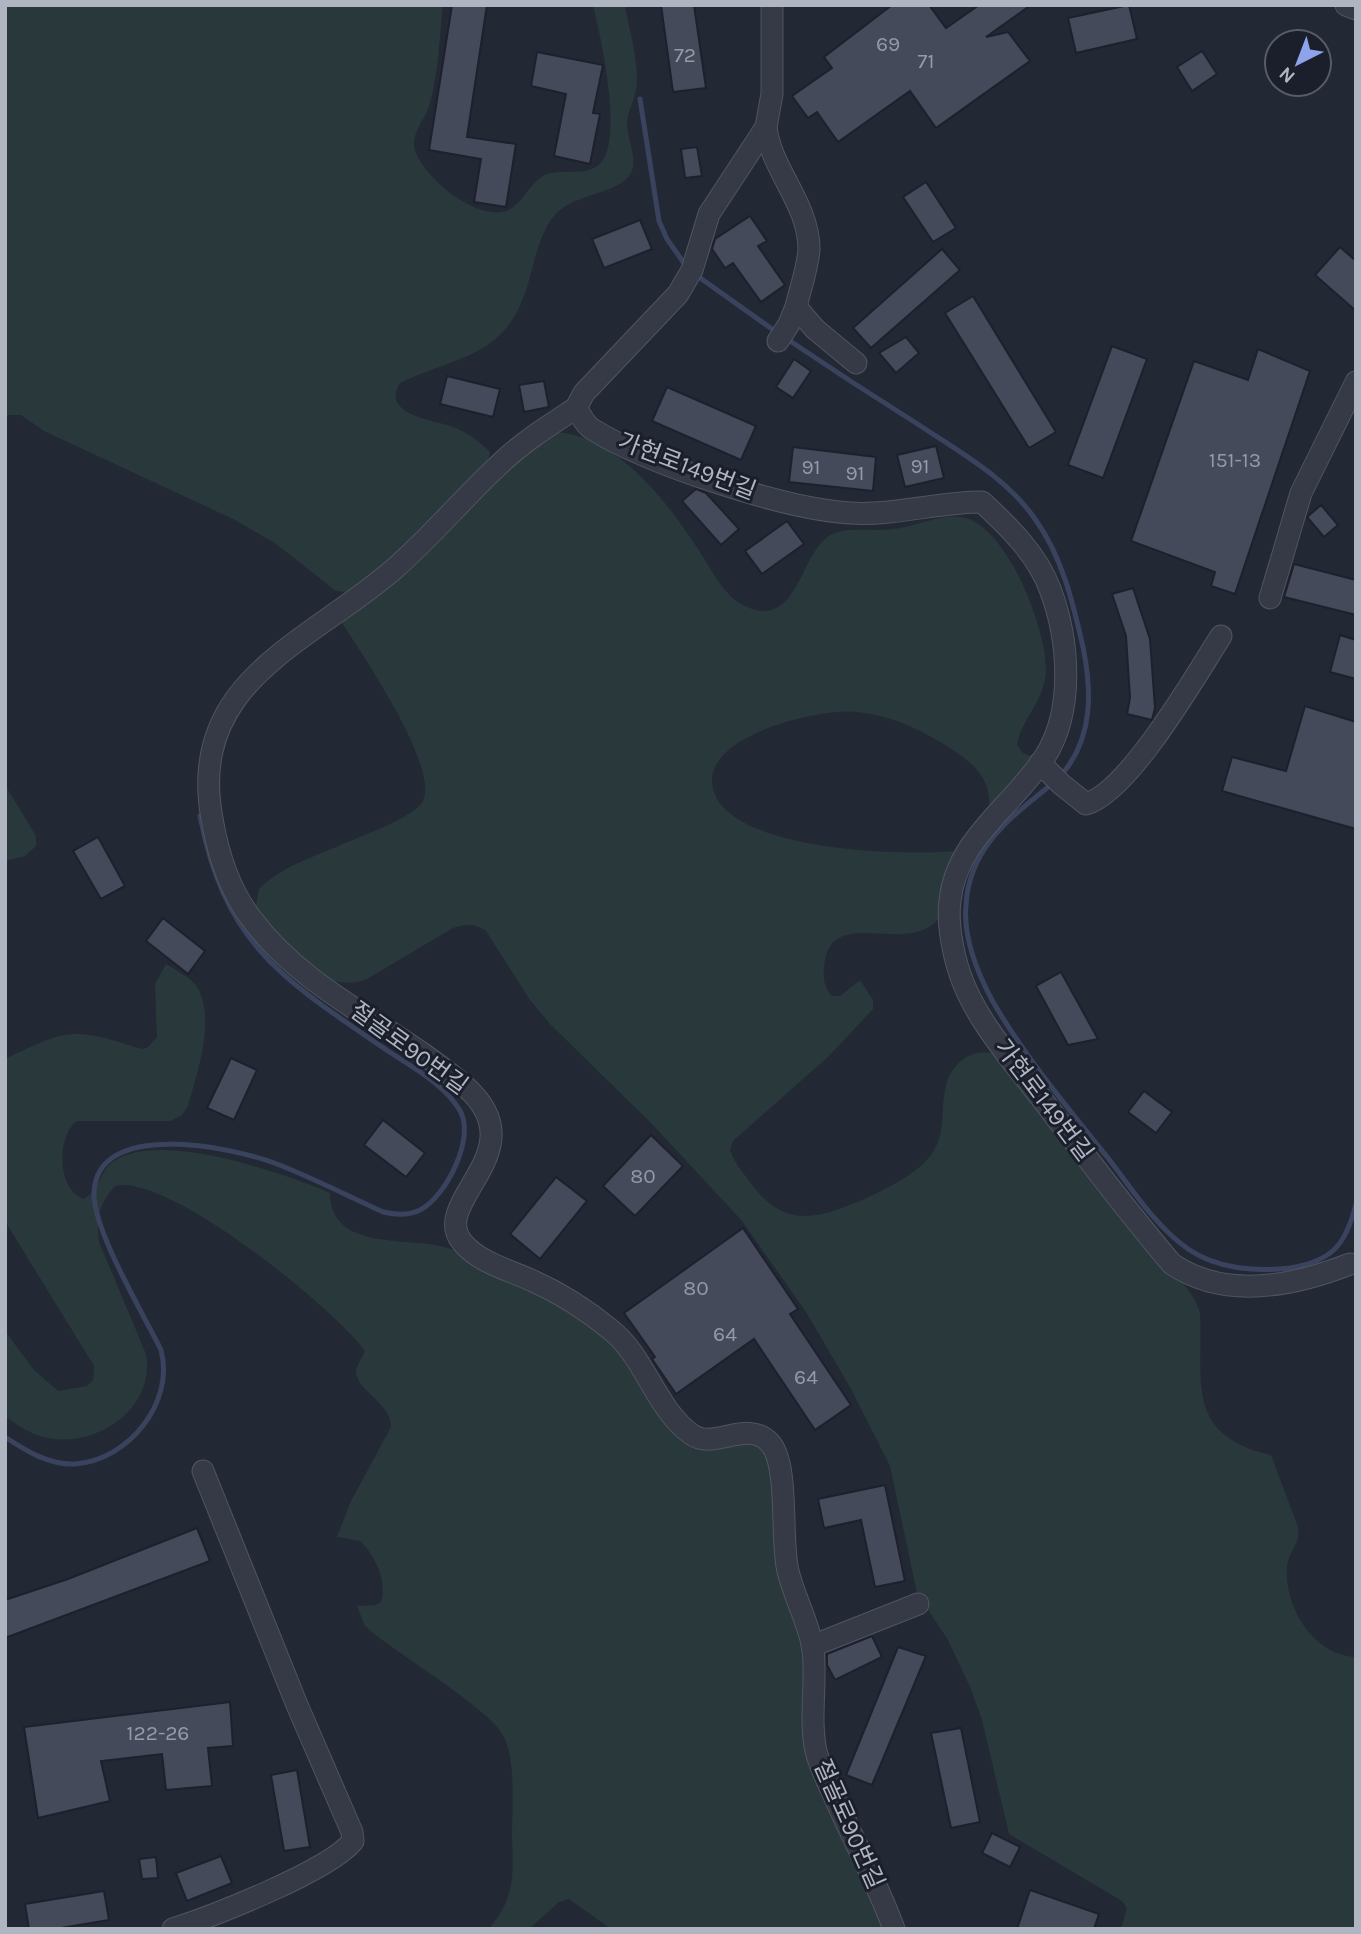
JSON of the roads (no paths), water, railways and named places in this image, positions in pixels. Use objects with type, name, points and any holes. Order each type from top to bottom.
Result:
[{"type":"lane","points":[[772,5],[772,93],[766,127],[769,148],[797,202],[807,233],[809,251],[796,307],[778,341]]},
{"type":"lane","points":[[1346,5],[1356,9]]},
{"type":"lane","points":[[576,408],[584,393],[678,294],[692,270],[709,214],[766,127]]},
{"type":"lane","points":[[796,307],[815,329],[856,363]]},
{"type":"lane","points":[[1270,598],[1294,513],[1356,382]]},
{"type":"lane","name":"가현로149번길","points":[[576,408],[590,428],[655,459],[742,489],[804,506],[849,513],[900,513],[956,502],[982,502],[1009,526],[1031,555],[1050,588],[1061,633],[1066,693],[1059,728],[1040,763],[977,836],[959,866],[949,902],[960,975],[980,1014],[1131,1215],[1180,1270],[1189,1276],[1218,1283],[1263,1286],[1308,1281],[1350,1264]]},
{"type":"lane","name":"절골로90번길","points":[[576,408],[502,462],[435,533],[388,575],[275,657],[244,686],[212,738],[207,797],[216,839],[229,878],[248,915],[280,953],[316,982],[443,1068],[471,1091],[486,1110],[492,1128],[488,1160],[454,1223],[456,1234],[467,1248],[539,1283],[611,1329],[622,1339],[671,1413],[690,1434],[702,1440],[740,1433],[758,1434],[770,1443],[778,1457],[782,1481],[782,1532],[787,1569],[812,1646],[816,1754],[894,1929]]},
{"type":"lane","points":[[1040,763],[1086,804],[1099,800],[1143,752],[1221,636]]},
{"type":"lane","points":[[173,1929],[275,1887],[339,1852],[353,1841],[352,1832],[292,1693],[203,1471]]},
{"type":"lane","points":[[812,1646],[918,1604]]},
{"type":"waterway","points":[[640,99],[659,221],[667,239],[686,266]]},
{"type":"waterway","points":[[696,275],[779,334]]},
{"type":"waterway","points":[[787,339],[996,478],[1023,504],[1044,533],[1071,597],[1088,680],[1085,729],[1073,759],[1063,773]]},
{"type":"waterway","points":[[1047,788],[1018,812],[982,852],[974,868],[966,905],[969,942],[981,978],[992,1000],[1032,1061],[1155,1219],[1176,1240],[1199,1256],[1237,1268],[1277,1269],[1305,1265],[1327,1255],[1342,1240],[1356,1204]]},
{"type":"waterway","points":[[5,1437],[47,1460],[75,1464],[95,1460],[130,1440],[144,1425],[154,1408],[164,1370],[161,1350],[110,1250],[96,1210],[94,1194],[100,1170],[117,1155],[141,1147],[169,1144],[230,1151],[277,1164],[383,1212],[393,1214],[411,1213],[430,1203],[440,1193],[456,1165],[464,1134],[464,1121],[459,1109],[444,1091],[317,1001],[288,979],[264,955],[243,928],[225,897],[211,860],[200,816]]}]
